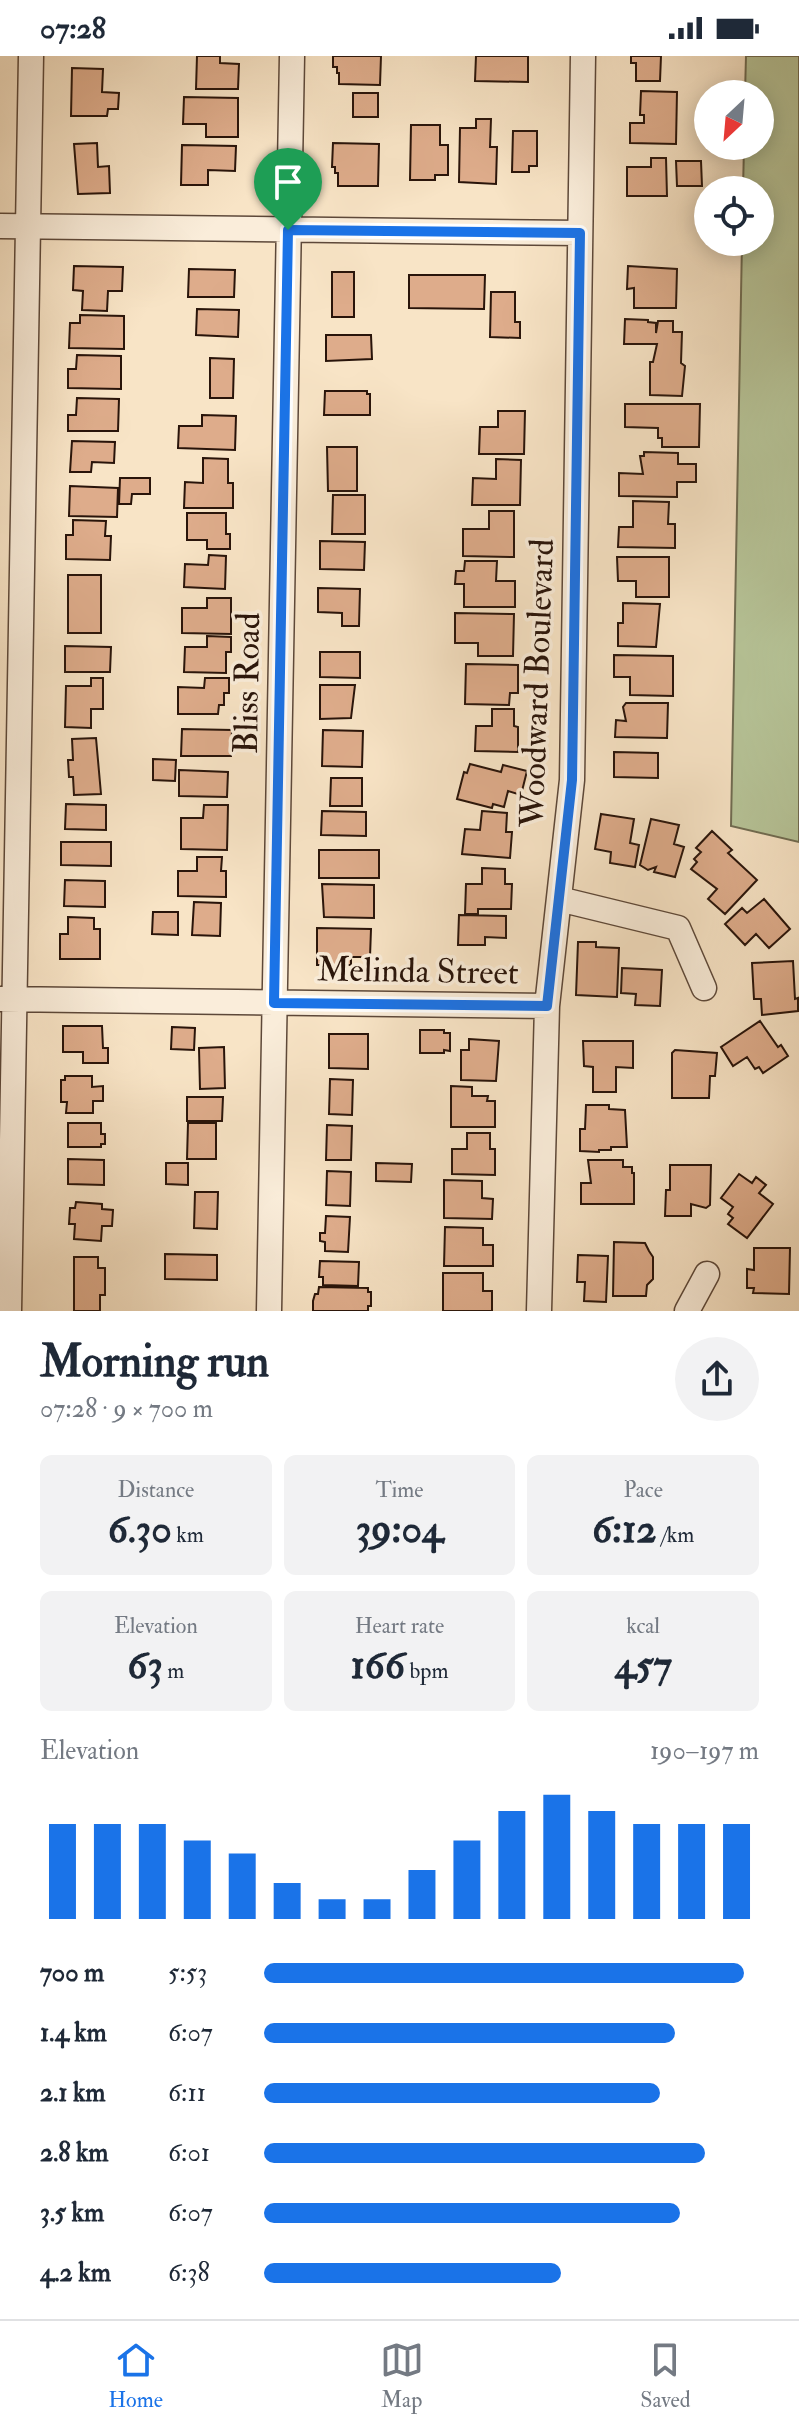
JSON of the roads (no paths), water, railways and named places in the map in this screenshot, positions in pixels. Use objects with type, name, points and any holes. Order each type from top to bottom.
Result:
[{"type":"street","points":[[9,1311],[7,999],[31,56]]},
{"type":"street","name":"Bliss Road","points":[[269,1311],[292,56]]},
{"type":"street","name":"Woodward Boulevard","points":[[539,1311],[547,1006],[572,780],[583,56]]},
{"type":"street","points":[[0,226],[580,233]]},
{"type":"street","points":[[559,899],[678,928],[704,988]]},
{"type":"street","name":"Melinda Street","points":[[7,999],[547,1006]]},
{"type":"street","points":[[687,1311],[707,1274]]}]
